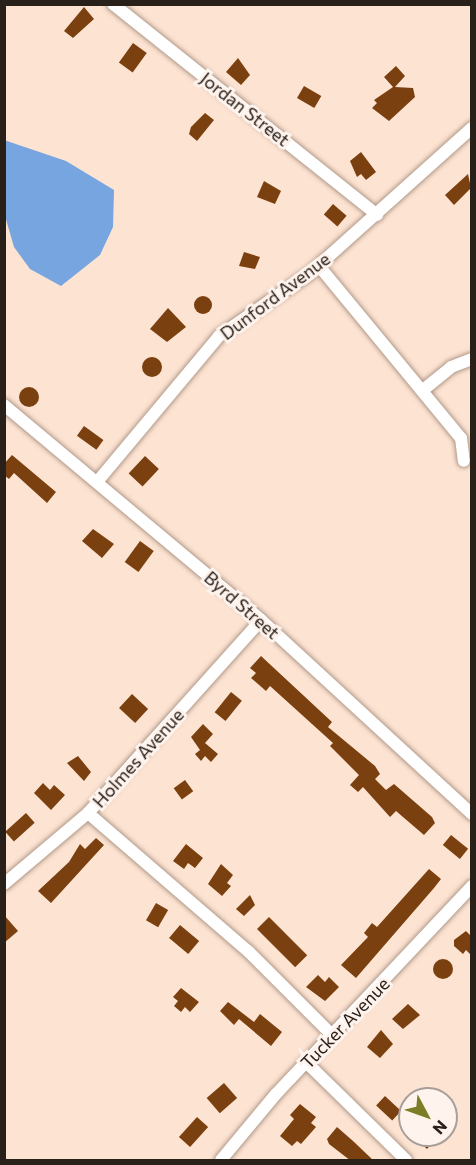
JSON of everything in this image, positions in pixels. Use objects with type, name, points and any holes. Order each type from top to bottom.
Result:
[{"type":"street","name":"Jordan Street","points":[[113,4],[377,215]]},
{"type":"street","name":"Dunford Avenue","points":[[96,482],[219,336],[319,266],[471,128]]},
{"type":"street","points":[[319,266],[423,390],[460,438],[465,461]]},
{"type":"street","points":[[423,390],[451,367],[471,359]]},
{"type":"street","name":"Byrd Street","points":[[4,405],[261,620],[471,814]]},
{"type":"street","name":"Holmes Avenue","points":[[4,884],[88,813],[261,620]]},
{"type":"street","points":[[88,813],[249,952],[332,1035]]},
{"type":"street","name":"Tucker Avenue","points":[[221,1161],[306,1062],[471,886]]},
{"type":"street","points":[[306,1062],[406,1161]]},
{"type":"water","points":[[4,140],[66,161],[114,190],[113,227],[100,255],[61,286],[30,269],[14,247],[5,216]]},
{"type":"building","points":[[84,7],[94,19],[73,38],[64,31]]},
{"type":"building","points":[[133,43],[147,53],[133,72],[119,62]]},
{"type":"building","points":[[238,58],[250,75],[241,85],[226,72]]},
{"type":"building","points":[[396,66],[405,76],[395,87],[413,88],[415,97],[389,121],[372,108],[377,103],[374,100],[393,87],[384,77]]},
{"type":"building","points":[[304,86],[321,96],[314,108],[297,98]]},
{"type":"building","points":[[205,113],[214,120],[197,141],[189,134],[191,127]]},
{"type":"building","points":[[361,152],[376,172],[366,180],[361,174],[357,177],[350,161]]},
{"type":"building","points":[[468,174],[471,188],[454,205],[445,195]]},
{"type":"building","points":[[264,181],[281,191],[275,204],[257,197]]},
{"type":"building","points":[[333,204],[347,216],[337,226],[324,215]]},
{"type":"building","points":[[244,252],[260,257],[255,269],[239,266]]},
{"type":"building","points":[[199,296],[207,296],[212,301],[210,312],[199,314],[194,309],[194,301]]},
{"type":"building","points":[[168,308],[186,327],[167,342],[150,329]]},
{"type":"building","points":[[152,357],[159,360],[162,367],[159,374],[152,377],[145,374],[142,367],[145,360]]},
{"type":"building","points":[[29,387],[36,390],[39,397],[36,404],[29,407],[22,404],[19,397],[22,390]]},
{"type":"building","points":[[84,426],[103,440],[96,450],[77,436]]},
{"type":"building","points":[[12,455],[56,492],[47,503],[14,473],[9,479],[4,475],[4,464]]},
{"type":"building","points":[[145,456],[159,469],[143,487],[129,474]]},
{"type":"building","points":[[93,529],[114,544],[102,558],[82,541]]},
{"type":"building","points":[[140,541],[154,551],[138,572],[125,562]]},
{"type":"building","points":[[261,656],[332,722],[328,727],[375,766],[380,774],[375,779],[386,790],[394,784],[432,817],[435,823],[424,835],[396,811],[390,817],[363,787],[358,792],[350,785],[359,775],[330,746],[333,743],[270,686],[266,691],[251,678],[256,673],[250,668]]},
{"type":"building","points":[[231,692],[242,701],[226,721],[215,712]]},
{"type":"building","points":[[132,694],[148,709],[135,723],[119,708]]},
{"type":"building","points":[[203,724],[213,734],[205,743],[218,754],[211,762],[205,756],[201,761],[195,754],[200,750],[191,737]]},
{"type":"building","points":[[78,756],[91,772],[84,781],[67,763]]},
{"type":"building","points":[[185,780],[193,791],[182,800],[174,788]]},
{"type":"building","points":[[43,783],[50,790],[54,785],[65,795],[51,810],[34,793]]},
{"type":"building","points":[[26,813],[35,823],[14,841],[5,832]]},
{"type":"building","points":[[451,835],[468,849],[460,859],[443,845]]},
{"type":"building","points":[[96,838],[104,845],[51,903],[38,891],[69,862],[80,844],[85,849]]},
{"type":"building","points":[[186,844],[203,858],[195,868],[188,863],[184,869],[173,861]]},
{"type":"building","points":[[221,864],[233,875],[227,883],[231,886],[222,896],[208,884]]},
{"type":"building","points":[[429,869],[441,879],[356,978],[341,965],[368,937],[364,933],[372,923],[377,927]]},
{"type":"building","points":[[250,895],[255,905],[244,916],[236,909]]},
{"type":"building","points":[[156,903],[168,910],[158,927],[146,920]]},
{"type":"building","points":[[4,915],[18,931],[4,943]]},
{"type":"building","points":[[269,917],[307,955],[295,967],[257,929]]},
{"type":"building","points":[[180,925],[199,941],[188,954],[169,938]]},
{"type":"building","points":[[466,931],[471,936],[471,955],[466,950],[463,954],[454,946],[454,940]]},
{"type":"building","points":[[443,959],[450,962],[453,969],[450,976],[443,979],[436,976],[433,969],[436,962]]},
{"type":"building","points":[[318,975],[325,982],[329,977],[339,987],[325,1001],[306,987]]},
{"type":"building","points":[[181,988],[199,1002],[190,1012],[185,1007],[181,1012],[174,1006],[178,1001],[173,997]]},
{"type":"building","points":[[228,1002],[254,1022],[260,1014],[282,1032],[271,1046],[239,1019],[234,1025],[220,1011]]},
{"type":"building","points":[[408,1004],[420,1015],[403,1029],[392,1019]]},
{"type":"building","points":[[381,1030],[393,1044],[380,1058],[367,1047]]},
{"type":"building","points":[[224,1083],[237,1098],[220,1113],[207,1098]]},
{"type":"building","points":[[385,1096],[398,1108],[398,1114],[392,1121],[376,1106]]},
{"type":"building","points":[[300,1104],[316,1117],[311,1123],[316,1127],[301,1144],[297,1141],[292,1146],[280,1136],[294,1119],[290,1115]]},
{"type":"building","points":[[197,1117],[208,1127],[190,1147],[179,1137]]},
{"type":"building","points":[[337,1127],[374,1161],[351,1161],[329,1144],[327,1139]]}]
